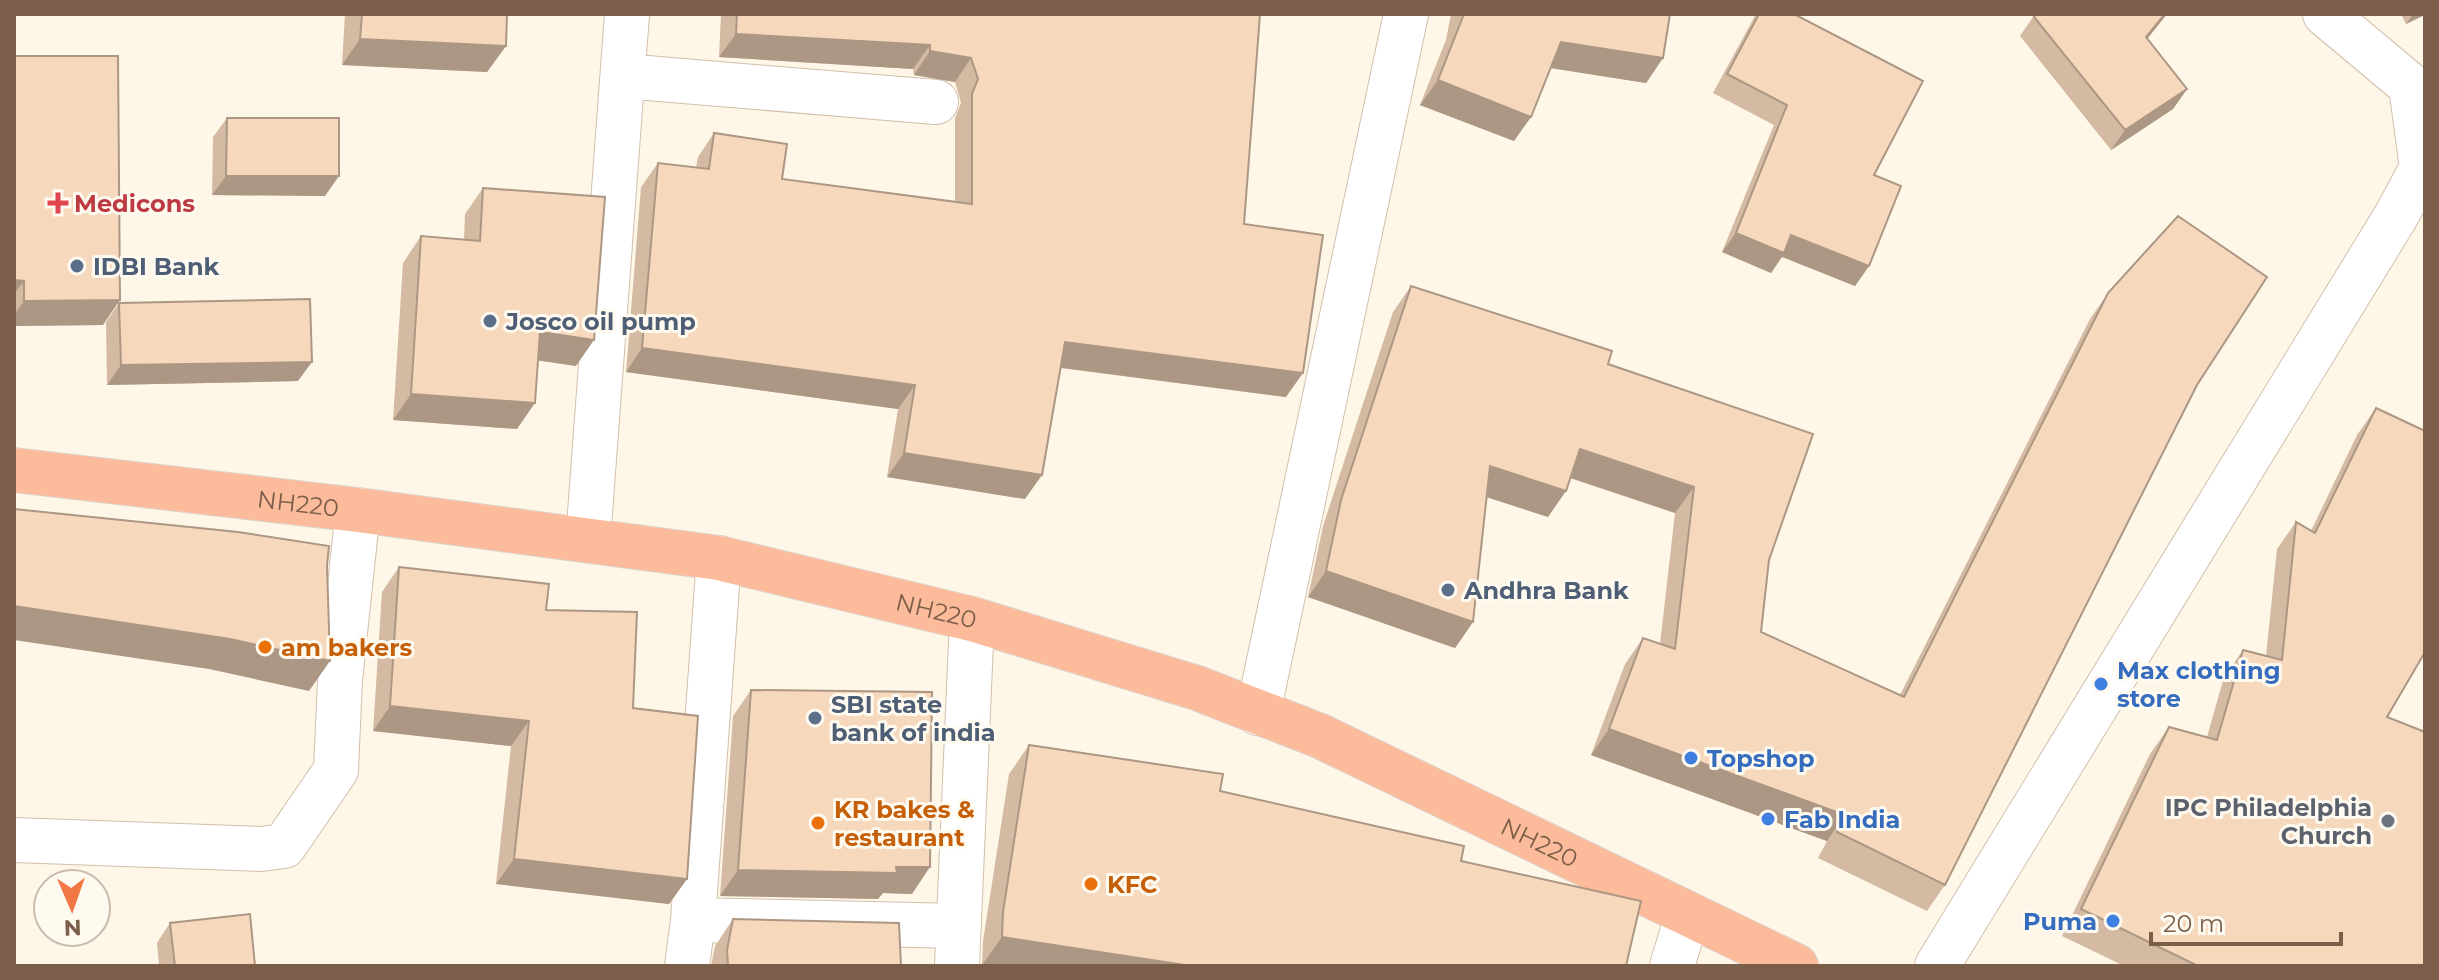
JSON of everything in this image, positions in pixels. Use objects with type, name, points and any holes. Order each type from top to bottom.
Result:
[{"type":"highway","name":"NH220","points":[[14,470],[358,510],[719,558],[972,619],[1197,688],[1320,736],[1796,966]]},
{"type":"street","points":[[588,540],[627,14]]},
{"type":"street","points":[[1258,713],[1406,14]]},
{"type":"street","points":[[1937,966],[2396,216],[2422,168],[2411,86],[2325,14]]},
{"type":"street","points":[[623,76],[936,102]]},
{"type":"street","points":[[14,840],[261,849],[284,846],[336,770],[340,680],[358,510]]},
{"type":"street","points":[[687,966],[719,558]]},
{"type":"street","points":[[693,920],[958,946],[972,619]]},
{"type":"street","points":[[1672,966],[1688,914]]},
{"type":"building","points":[[362,14],[507,14],[506,46],[360,39]]},
{"type":"building","points":[[737,14],[1260,14],[1244,224],[1323,235],[1303,373],[1065,342],[1042,475],[904,453],[915,385],[642,348],[658,163],[709,169],[714,133],[787,144],[782,179],[972,204],[972,94],[978,79],[971,58],[930,51],[930,45],[736,34]]},
{"type":"building","points":[[1464,14],[1670,14],[1663,58],[1561,42],[1531,117],[1438,80]]},
{"type":"building","points":[[1759,14],[1794,14],[1923,81],[1874,175],[1901,186],[1869,266],[1791,235],[1784,253],[1736,233],[1787,105],[1727,74]]},
{"type":"building","points":[[2036,14],[2165,14],[2146,37],[2187,89],[2125,130],[2034,17]]},
{"type":"building","name":"Medicons","points":[[14,56],[118,56],[120,300],[24,301],[24,281],[14,280]]},
{"type":"building","points":[[227,118],[339,118],[339,176],[226,176]]},
{"type":"building","points":[[483,188],[605,197],[594,340],[540,332],[535,403],[411,394],[421,236],[480,241]]},
{"type":"building","points":[[2178,216],[2267,277],[2197,385],[1945,885],[1837,832],[1845,815],[1609,729],[1643,638],[1675,649],[1694,487],[1580,449],[1566,491],[1490,466],[1473,622],[1326,571],[1341,500],[1411,286],[1612,351],[1608,364],[1813,434],[1769,560],[1761,632],[1904,697],[2108,293]]},
{"type":"building","points":[[310,299],[312,362],[121,365],[119,303]]},
{"type":"building","points":[[2376,408],[2425,431],[2425,652],[2387,717],[2425,732],[2425,966],[2198,966],[2081,909],[2169,727],[2217,740],[2243,650],[2282,660],[2296,522],[2315,533]]},
{"type":"building","points":[[14,509],[238,532],[329,546],[330,661],[230,639],[14,606]]},
{"type":"building","points":[[399,567],[549,584],[546,610],[637,612],[633,708],[698,716],[687,879],[514,859],[529,721],[390,706]]},
{"type":"building","points":[[751,690],[932,692],[930,867],[896,867],[897,873],[738,870]]},
{"type":"building","points":[[1029,745],[1223,774],[1220,791],[1464,846],[1461,861],[1641,901],[1626,966],[1191,966],[1002,937],[1003,912]]},
{"type":"building","points":[[250,914],[255,966],[175,966],[170,923]]},
{"type":"building","points":[[733,919],[899,923],[901,966],[728,966],[727,950]]},
{"type":"place","name":"Medicons","points":[[58,203]]},
{"type":"place","name":"IDBI Bank","points":[[77,266]]},
{"type":"place","name":"Josco oil pump","points":[[490,321]]},
{"type":"place","name":"Andhra Bank","points":[[1448,590]]},
{"type":"place","name":"am bakers","points":[[265,647]]},
{"type":"place","name":"Max clothing store","points":[[2101,684]]},
{"type":"place","name":"SBI state bank of india","points":[[815,718]]},
{"type":"place","name":"Topshop","points":[[1691,758]]},
{"type":"place","name":"Fab India","points":[[1768,819]]},
{"type":"place","name":"IPC Philadelphia Church","points":[[2388,821]]},
{"type":"place","name":"KR bakes & restaurant","points":[[818,823]]},
{"type":"place","name":"KFC","points":[[1091,884]]},
{"type":"place","name":"Puma","points":[[2113,921]]}]
